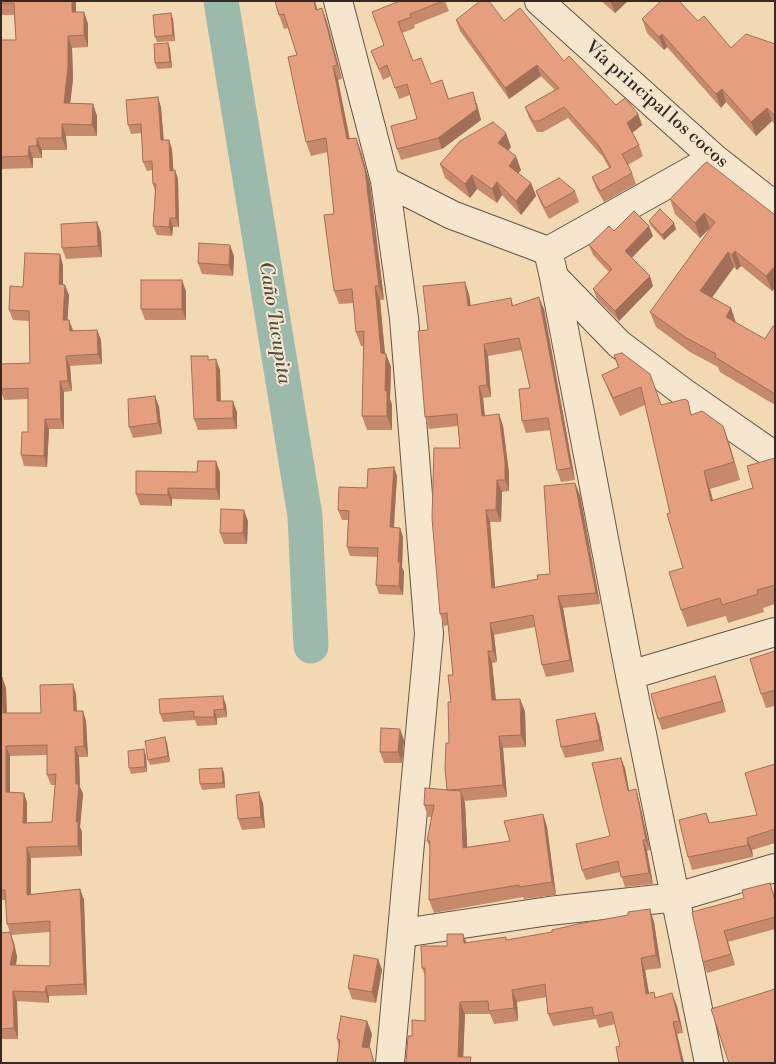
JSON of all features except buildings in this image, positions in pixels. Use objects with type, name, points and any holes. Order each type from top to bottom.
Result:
[{"type":"street","points":[[338,1],[385,181],[404,318],[429,634],[390,1063]]},
{"type":"street","name":"Vía principal los cocos","points":[[539,1],[714,158],[775,206]]},
{"type":"street","points":[[385,181],[452,215],[548,251],[714,158]]},
{"type":"street","points":[[548,251],[630,675],[677,897],[709,1063]]},
{"type":"street","points":[[554,277],[619,344],[682,392],[775,456]]},
{"type":"street","points":[[630,675],[775,632]]},
{"type":"street","points":[[403,933],[550,911],[677,897],[775,868]]},
{"type":"waterway","name":"Caño Tucupita","points":[[221,1],[305,516],[311,646]]}]
